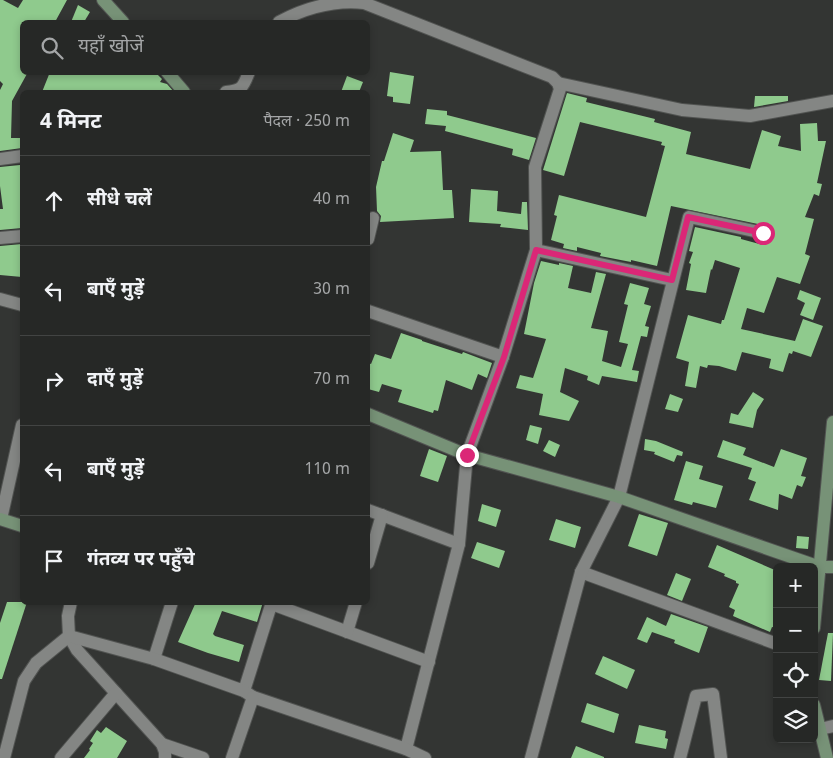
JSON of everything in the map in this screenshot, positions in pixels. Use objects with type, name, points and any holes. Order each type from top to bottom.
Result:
[{"type":"street","points":[[104,0],[120,20]]},
{"type":"street","points":[[283,20],[335,2],[364,3],[552,77],[558,83],[560,89],[535,167],[536,250],[504,357],[467,455],[459,544],[406,749]]},
{"type":"street","points":[[170,75],[182,90]]},
{"type":"street","points":[[239,90],[248,75]]},
{"type":"street","points":[[558,83],[682,110],[750,116],[833,101]]},
{"type":"street","points":[[0,159],[20,156]]},
{"type":"street","points":[[531,758],[580,572],[619,496],[688,217],[763,233]]},
{"type":"street","points":[[370,228],[372,218]]},
{"type":"street","points":[[0,238],[20,236]]},
{"type":"street","points":[[536,250],[672,280]]},
{"type":"street","points":[[0,299],[20,304]]},
{"type":"street","points":[[370,312],[504,357]]},
{"type":"street","points":[[370,415],[467,455],[619,496],[820,567],[833,567]]},
{"type":"street","points":[[816,608],[833,422]]},
{"type":"street","points":[[20,434],[0,519],[20,525]]},
{"type":"street","points":[[370,511],[459,544]]},
{"type":"street","points":[[370,555],[382,515]]},
{"type":"street","points":[[580,572],[773,643]]},
{"type":"street","points":[[70,605],[68,616],[68,636],[77,650],[162,744],[165,758]]},
{"type":"street","points":[[154,659],[171,605]]},
{"type":"street","points":[[232,758],[271,605]]},
{"type":"street","points":[[277,605],[429,662]]},
{"type":"street","points":[[347,632],[355,605]]},
{"type":"street","points":[[68,636],[154,659],[406,749],[425,758]]},
{"type":"street","points":[[4,758],[24,680],[36,663],[68,636]]},
{"type":"street","points":[[61,758],[116,693]]},
{"type":"street","points":[[680,758],[696,696],[713,694],[721,758]]},
{"type":"street","points":[[818,722],[826,758]]},
{"type":"street","points":[[820,730],[833,726]]},
{"type":"street","points":[[162,744],[196,757]]},
{"type":"building","points":[[0,0],[18,8],[23,0],[67,0],[56,20],[20,20],[20,75],[26,75],[12,101],[11,138],[20,138],[20,148],[0,151],[0,90],[3,84],[0,81]]},
{"type":"building","points":[[78,5],[90,12],[85,20],[72,20]]},
{"type":"building","points":[[390,72],[414,76],[410,104],[393,102],[393,97],[387,96]]},
{"type":"building","points":[[49,75],[158,75],[162,79],[160,82],[167,84],[172,90],[43,90]]},
{"type":"building","points":[[347,76],[363,82],[360,90],[342,90]]},
{"type":"building","points":[[567,93],[587,98],[586,102],[655,119],[654,122],[691,132],[686,154],[750,169],[762,130],[781,136],[778,146],[801,151],[800,124],[817,123],[818,141],[826,141],[817,183],[822,184],[819,196],[814,194],[805,217],[814,219],[805,254],[810,256],[800,284],[777,277],[764,313],[747,308],[741,329],[795,341],[803,319],[823,326],[811,357],[793,351],[792,354],[789,353],[783,372],[769,368],[771,359],[742,352],[736,371],[719,366],[708,365],[707,368],[700,366],[696,388],[685,386],[689,362],[676,358],[688,315],[721,324],[722,320],[724,320],[740,268],[715,260],[706,293],[686,290],[691,264],[689,263],[693,252],[689,251],[695,227],[741,237],[741,239],[763,245],[764,241],[769,238],[771,230],[768,226],[671,206],[657,266],[600,256],[601,253],[577,247],[577,251],[563,248],[564,244],[551,240],[557,216],[554,215],[559,195],[646,217],[665,146],[661,145],[662,142],[580,122],[564,176],[543,170]]},
{"type":"building","points":[[755,96],[788,96],[788,101],[754,107]]},
{"type":"building","points":[[427,109],[447,111],[447,115],[536,138],[529,160],[512,155],[513,149],[445,131],[446,126],[425,124]]},
{"type":"building","points":[[393,133],[414,140],[410,152],[441,151],[443,190],[452,190],[454,218],[380,222],[381,216],[377,211],[376,187],[382,161],[384,161]]},
{"type":"building","points":[[20,165],[20,228],[0,230],[0,209],[3,209],[0,167]]},
{"type":"building","points":[[471,189],[498,191],[497,211],[521,214],[522,202],[527,202],[528,230],[500,227],[501,224],[469,222]]},
{"type":"building","points":[[20,244],[20,277],[0,275],[0,246]]},
{"type":"building","points":[[541,261],[573,266],[568,288],[591,293],[596,272],[606,274],[591,328],[608,331],[602,361],[621,367],[628,344],[619,342],[628,305],[624,304],[630,283],[649,288],[644,304],[651,306],[645,326],[649,327],[647,337],[641,336],[632,370],[639,371],[637,382],[602,376],[599,385],[587,380],[588,376],[565,368],[560,392],[579,401],[569,421],[539,415],[543,394],[516,388],[520,375],[533,378],[546,339],[524,334],[534,283]]},
{"type":"building","points":[[800,290],[821,298],[813,320],[800,315],[805,303],[797,299]]},
{"type":"building","points":[[401,333],[492,363],[487,378],[478,374],[472,390],[446,380],[438,411],[434,410],[433,413],[398,402],[402,390],[382,384],[379,392],[370,390],[370,364],[375,354],[391,359]]},
{"type":"building","points":[[753,392],[764,399],[757,410],[753,428],[729,423],[731,413],[738,415]]},
{"type":"building","points":[[670,394],[683,399],[678,412],[665,409]]},
{"type":"building","points":[[530,425],[542,428],[538,444],[526,440]]},
{"type":"building","points":[[645,439],[656,441],[683,452],[682,456],[677,455],[674,462],[654,454],[655,452],[644,450]]},
{"type":"building","points":[[549,440],[560,445],[555,457],[543,451]]},
{"type":"building","points":[[723,440],[746,448],[743,455],[774,467],[781,449],[807,458],[801,476],[806,477],[802,487],[797,485],[792,499],[779,494],[778,510],[749,500],[756,482],[748,479],[752,468],[717,457]]},
{"type":"building","points":[[429,449],[447,456],[438,482],[420,476]]},
{"type":"building","points":[[686,461],[703,466],[699,479],[723,486],[716,508],[693,502],[692,505],[674,500]]},
{"type":"building","points":[[482,504],[501,510],[496,527],[478,521]]},
{"type":"building","points":[[639,514],[668,523],[657,556],[628,546]]},
{"type":"building","points":[[556,519],[581,527],[575,548],[549,540]]},
{"type":"building","points":[[797,536],[809,537],[808,549],[796,548]]},
{"type":"building","points":[[477,542],[505,551],[499,568],[471,558]]},
{"type":"building","points":[[717,545],[773,569],[773,627],[770,632],[733,616],[735,610],[729,607],[739,584],[724,576],[725,574],[708,567]]},
{"type":"building","points":[[676,573],[691,579],[682,601],[667,595]]},
{"type":"building","points":[[7,602],[20,602],[20,605],[26,605],[2,679],[0,679],[0,623]]},
{"type":"building","points":[[195,605],[262,605],[257,622],[222,611],[213,634],[244,645],[239,662],[178,642]]},
{"type":"building","points":[[671,614],[708,627],[699,653],[674,643],[675,640],[652,632],[647,643],[637,639],[647,617],[666,626]]},
{"type":"building","points":[[828,633],[833,633],[831,681],[819,680]]},
{"type":"building","points":[[603,656],[635,670],[627,689],[595,674]]},
{"type":"building","points":[[587,703],[619,714],[614,733],[581,722]]},
{"type":"building","points":[[639,725],[666,731],[665,738],[668,739],[666,749],[635,743]]},
{"type":"building","points":[[106,727],[127,741],[117,758],[84,758],[90,750],[93,743],[90,741],[97,730],[101,733]]},
{"type":"building","points":[[576,746],[604,757],[604,758],[571,758]]},
{"type":"route","points":[[467,455],[504,357],[536,250],[672,280],[688,217],[763,233]]}]
